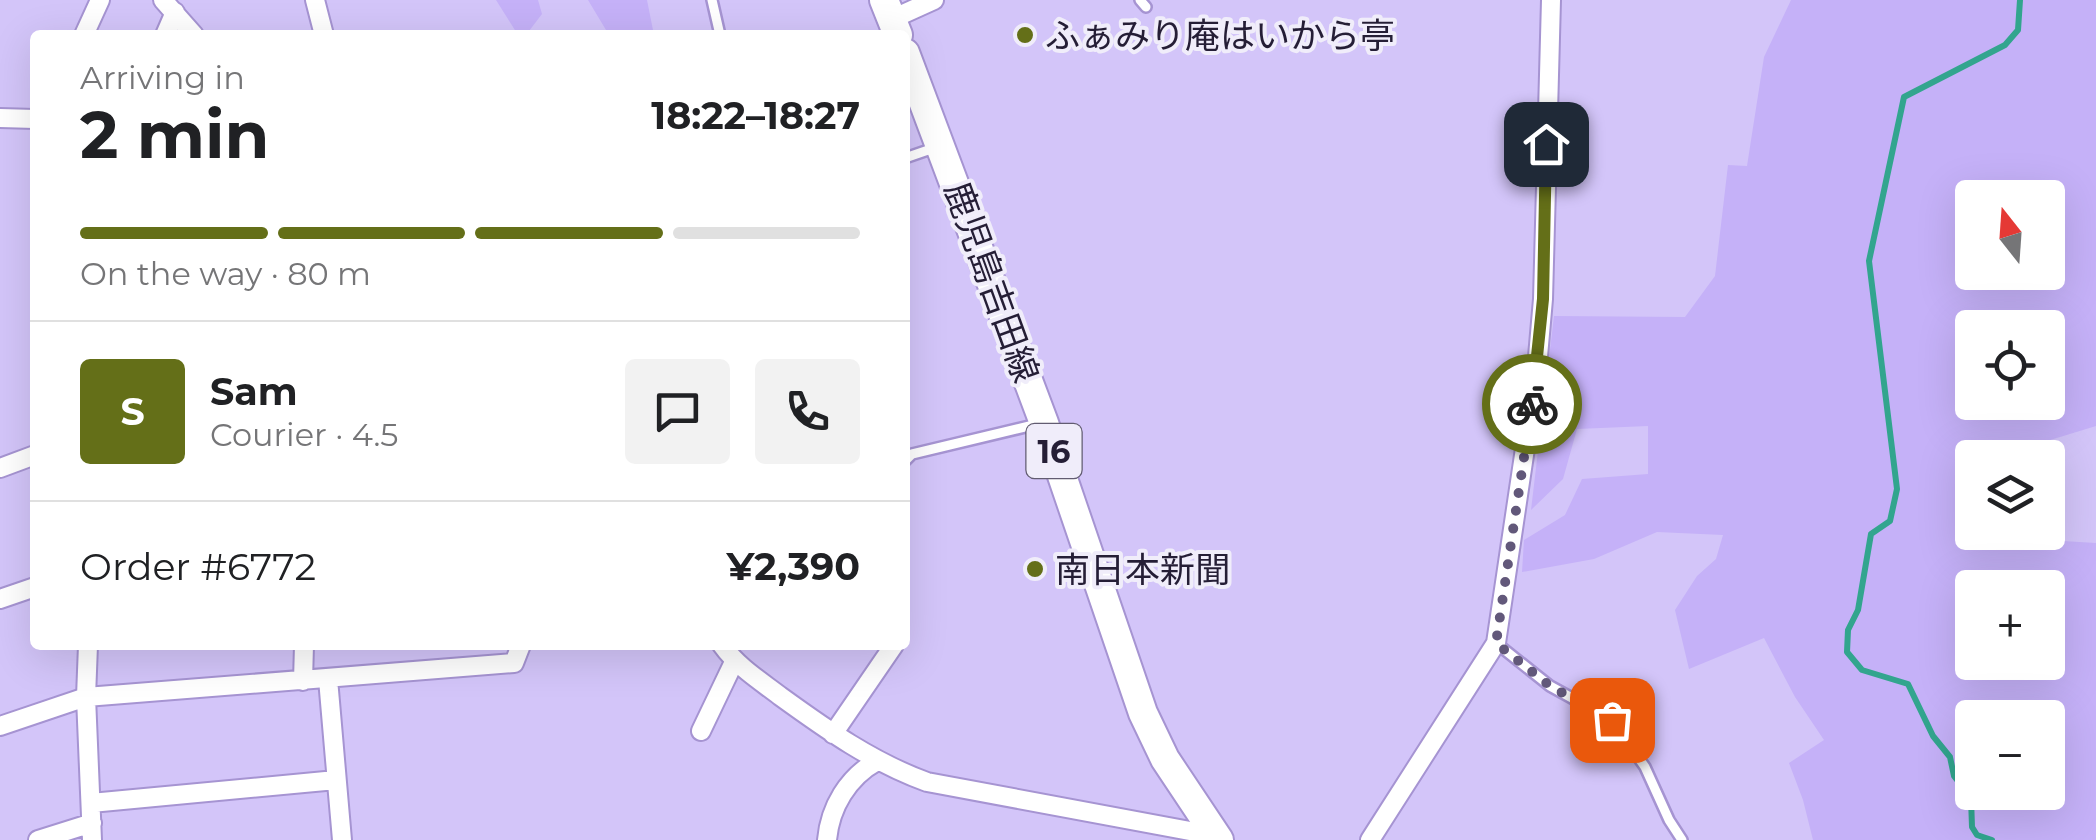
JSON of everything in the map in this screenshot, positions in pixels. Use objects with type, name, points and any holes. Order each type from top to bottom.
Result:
[{"type":"main road","name":"鹿児島吉田線","points":[[910,66],[1044,423],[1144,714],[1166,759],[1218,838]]},
{"type":"street","points":[[86,30],[100,0]]},
{"type":"street","points":[[315,0],[323,30]]},
{"type":"street","points":[[891,18],[934,0]]},
{"type":"street","points":[[1370,840],[1496,643],[1539,351],[1551,0]]},
{"type":"street","points":[[169,6],[190,30]]},
{"type":"street","points":[[0,118],[30,120]]},
{"type":"street","points":[[0,468],[30,457]]},
{"type":"street","points":[[0,599],[30,589]]},
{"type":"street","points":[[38,840],[92,832],[88,650]]},
{"type":"street","points":[[303,681],[304,650]]},
{"type":"street","points":[[0,726],[86,698],[514,663],[518,650]]},
{"type":"street","points":[[726,650],[734,662],[832,734],[877,761],[927,782],[1218,838]]},
{"type":"street","points":[[832,734],[891,650]]},
{"type":"street","points":[[701,731],[734,662]]},
{"type":"street","points":[[328,679],[342,840]]},
{"type":"street","points":[[827,840],[827,828],[840,797],[858,771],[877,761]]},
{"type":"street","points":[[91,802],[336,780]]},
{"type":"lane","points":[[712,0],[719,30]]},
{"type":"lane","points":[[910,156],[942,146]]},
{"type":"lane","points":[[910,456],[1044,423]]},
{"type":"lane","points":[[1496,643],[1550,686],[1612,720],[1644,767],[1682,840]]},
{"type":"shaded area","points":[[496,0],[538,0],[542,14],[530,30],[515,30]]},
{"type":"shaded area","points":[[588,0],[647,0],[653,30],[606,30]]},
{"type":"shaded area","points":[[1791,0],[2096,0],[2096,426],[2050,440],[1955,440],[1955,550],[2065,550],[2065,541],[2096,543],[2096,840],[1813,840],[1789,763],[1824,740],[1795,697],[1764,638],[1689,669],[1675,610],[1697,576],[1716,559],[1723,535],[1657,532],[1594,559],[1522,572],[1524,540],[1565,515],[1582,479],[1648,474],[1648,426],[1577,429],[1563,479],[1531,510],[1554,316],[1685,317],[1715,276],[1728,165],[1747,166],[1764,57]]},
{"type":"waterway","points":[[1992,840],[1977,835],[1972,827],[1971,798],[1954,776],[1950,757],[1933,736],[1908,684],[1862,670],[1847,652],[1848,630],[1858,610],[1871,534],[1890,521],[1897,489],[1869,261],[1904,97],[2005,45],[2018,30],[2020,0]]},
{"type":"way so far","points":[[1532,404],[1496,643],[1550,686],[1612,720]]},
{"type":"place","name":"ふぁみり庵はいから亭","points":[[1025,35]]},
{"type":"place","name":"南日本新聞","points":[[1035,569]]},
{"type":"route","points":[[1532,404],[1543,299],[1546,144]]}]
